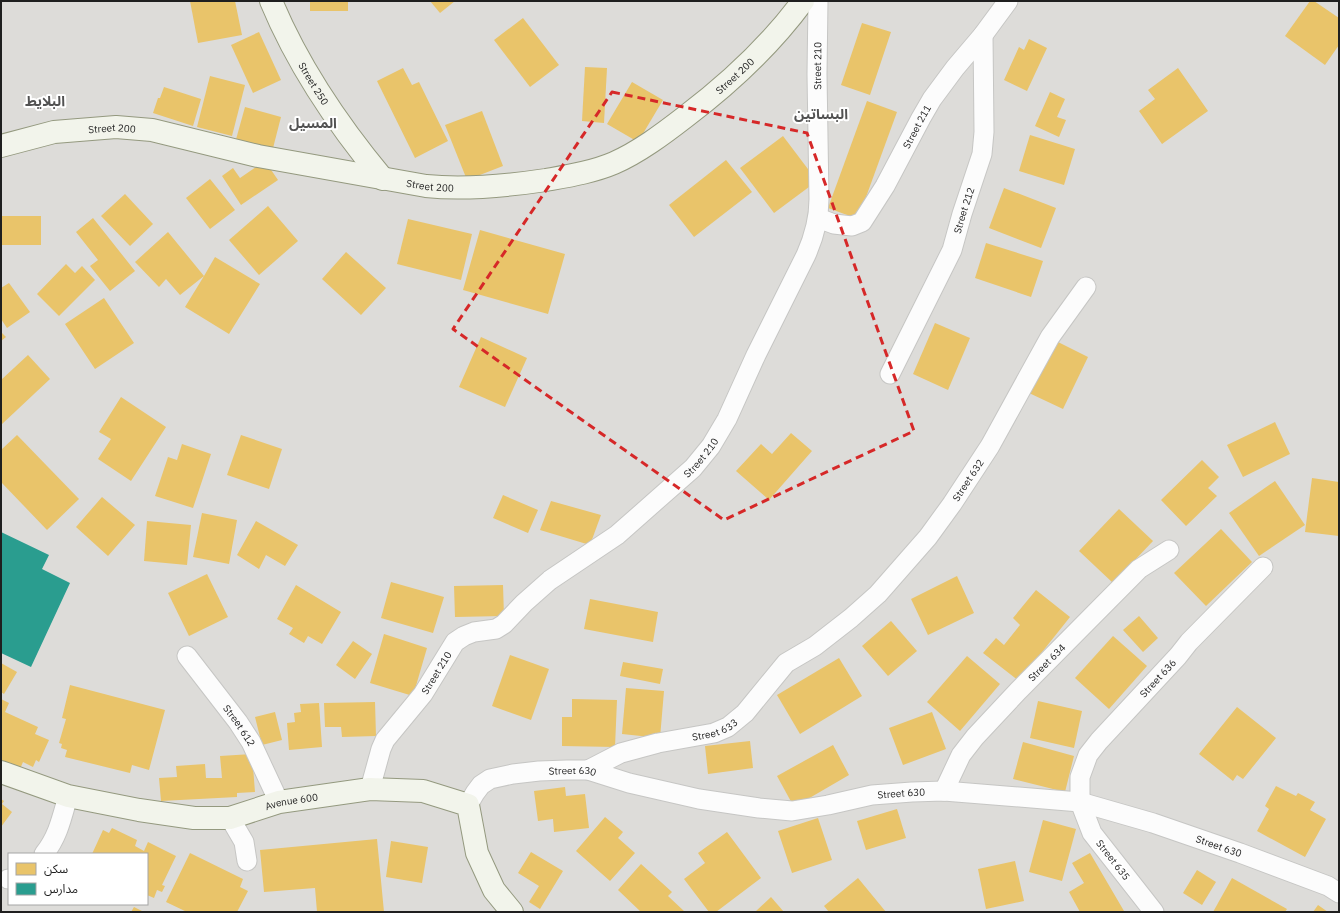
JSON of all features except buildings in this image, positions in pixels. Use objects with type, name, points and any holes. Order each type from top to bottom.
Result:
[{"type":"main road","name":"Street 250","points":[[271,1],[281,25],[311,81],[345,130],[383,179]]},
{"type":"main road","name":"Street 200","points":[[1,146],[54,132],[116,127],[152,130],[258,156],[426,186],[475,188],[504,186],[558,178],[614,163],[664,133],[707,101],[768,44],[803,1]]},
{"type":"main road","name":"Avenue 600","points":[[1,772],[68,796],[139,810],[186,817],[230,818],[279,802],[370,789],[423,791],[468,805]]},
{"type":"main road","points":[[468,805],[477,853],[494,890],[512,912]]},
{"type":"street","name":"Street 210","points":[[370,789],[385,740],[423,694],[455,642],[474,632],[496,629],[504,624],[524,603],[550,580],[617,535],[693,468],[711,446],[727,419],[756,355],[812,242],[818,218],[818,1]]},
{"type":"street","name":"Street 211","points":[[818,218],[834,224],[852,226],[862,222],[882,192],[932,99],[1008,1]]},
{"type":"street","name":"Street 212","points":[[890,374],[952,250],[982,154],[984,132],[983,35]]},
{"type":"street","name":"Street 633","points":[[588,770],[620,753],[665,742],[714,733],[728,727],[744,713],[786,663],[815,646],[878,594],[928,538],[952,504],[990,446],[1050,337],[1086,287]]},
{"type":"street","name":"Street 634","points":[[944,792],[961,755],[975,737],[1029,680],[1139,570],[1169,550]]},
{"type":"street","name":"Street 636","points":[[1080,802],[1080,777],[1088,755],[1189,642],[1263,567]]},
{"type":"street","name":"Street 612","points":[[187,656],[234,716],[251,742],[279,802]]},
{"type":"street","name":"Street 630","points":[[468,805],[481,786],[490,779],[539,770],[588,770],[629,783],[699,798],[792,812],[858,797],[888,793],[944,792],[1080,802],[1153,824],[1240,853],[1328,886],[1339,893]]},
{"type":"street","points":[[45,853],[51,846],[56,835],[68,796]]},
{"type":"street","name":"Street 635","points":[[1080,802],[1092,833],[1154,912]]},
{"type":"street","points":[[230,818],[244,842],[247,861]]},
{"type":"highlighted area","points":[[612,92],[807,133],[914,431],[724,520],[453,329]]},
{"type":"shaded area","points":[[1,1],[1339,1],[1339,912],[1,912]]},
{"type":"district","name":"البلايط","points":[[45,101]]},
{"type":"district","name":"البساتين","points":[[821,114]]},
{"type":"district","name":"المسيل","points":[[313,123]]}]
